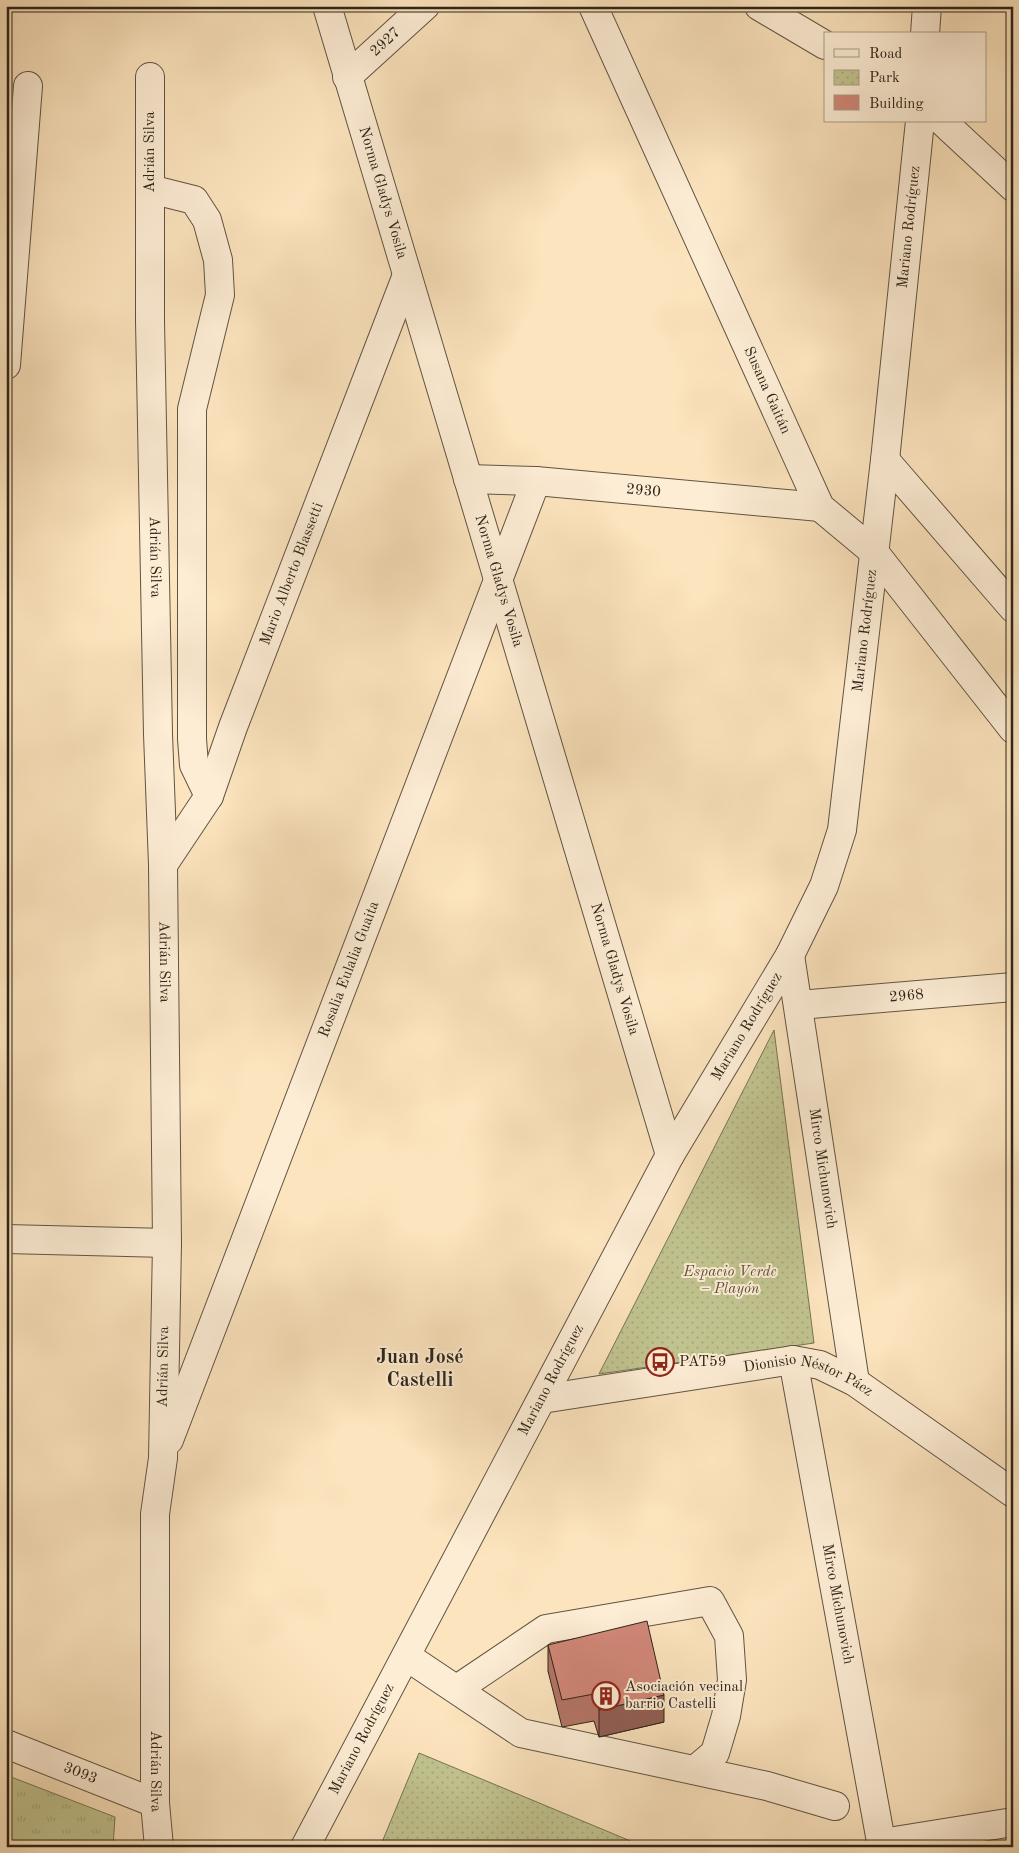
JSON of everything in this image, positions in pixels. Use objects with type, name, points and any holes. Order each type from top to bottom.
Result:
[{"type":"street","name":"Norma Gladys Vosila","points":[[327,6],[346,77],[499,580],[670,1155]]},
{"type":"street","name":"2927","points":[[346,77],[424,6]]},
{"type":"street","name":"Susana Gaitán","points":[[593,6],[820,507],[874,552],[1013,729]]},
{"type":"street","points":[[759,6],[824,44]]},
{"type":"street","points":[[925,32],[927,6]]},
{"type":"street","name":"Adrián Silva","points":[[150,77],[157,705],[163,865],[166,1243],[163,1458],[155,1514],[155,1803],[158,1847]]},
{"type":"street","points":[[6,365],[28,86]]},
{"type":"street","name":"Mariano Rodríguez","points":[[305,1847],[670,1155],[790,955],[824,886],[842,830],[885,460],[920,122]]},
{"type":"street","points":[[943,122],[1013,187]]},
{"type":"street","points":[[150,189],[194,200],[207,220],[218,260],[220,295],[192,409],[192,739],[194,765],[209,796]]},
{"type":"street","name":"Mario Alberto Blassetti","points":[[163,865],[209,796],[233,727],[407,276]]},
{"type":"street","points":[[885,460],[1013,608]]},
{"type":"street","name":"2930","points":[[468,479],[536,481],[820,507]]},
{"type":"street","name":"Rosalia Eulalia Guaita","points":[[163,1458],[536,481]]},
{"type":"street","name":"Mirco Michunovich","points":[[790,955],[855,1382]]},
{"type":"street","name":"2968","points":[[799,1005],[1013,987]]},
{"type":"street","points":[[6,1239],[166,1243]]},
{"type":"street","name":"Mirco Michunovich","points":[[793,1360],[882,1845]]},
{"type":"street","name":"Dionisio Néstor Páez","points":[[542,1399],[793,1360],[820,1365],[855,1382],[1012,1495]]},
{"type":"street","points":[[457,1688],[546,1629],[710,1601],[729,1636],[732,1680],[726,1716],[715,1753],[695,1770]]},
{"type":"street","points":[[406,1656],[457,1688],[522,1733],[767,1786],[835,1806]]},
{"type":"street","name":"3093","points":[[6,1744],[155,1803]]},
{"type":"street","points":[[882,1845],[1013,1822]]},
{"type":"green space","name":"Espacio Verde – Playón","points":[[774,1030],[814,1343],[599,1374]]},
{"type":"green space","points":[[419,1753],[645,1847],[380,1847]]},
{"type":"green space","points":[[6,1775],[115,1817],[113,1847],[6,1847]]},
{"type":"building","points":[[647,1621],[664,1695],[599,1710],[594,1694],[562,1700],[548,1645]]},
{"type":"place","name":"PAT59","points":[[660,1362]]},
{"type":"place","name":"Asociación vecinal barrio Castelli","points":[[606,1696]]},
{"type":"district","name":"Juan José Castelli","points":[[420,1370]]}]
